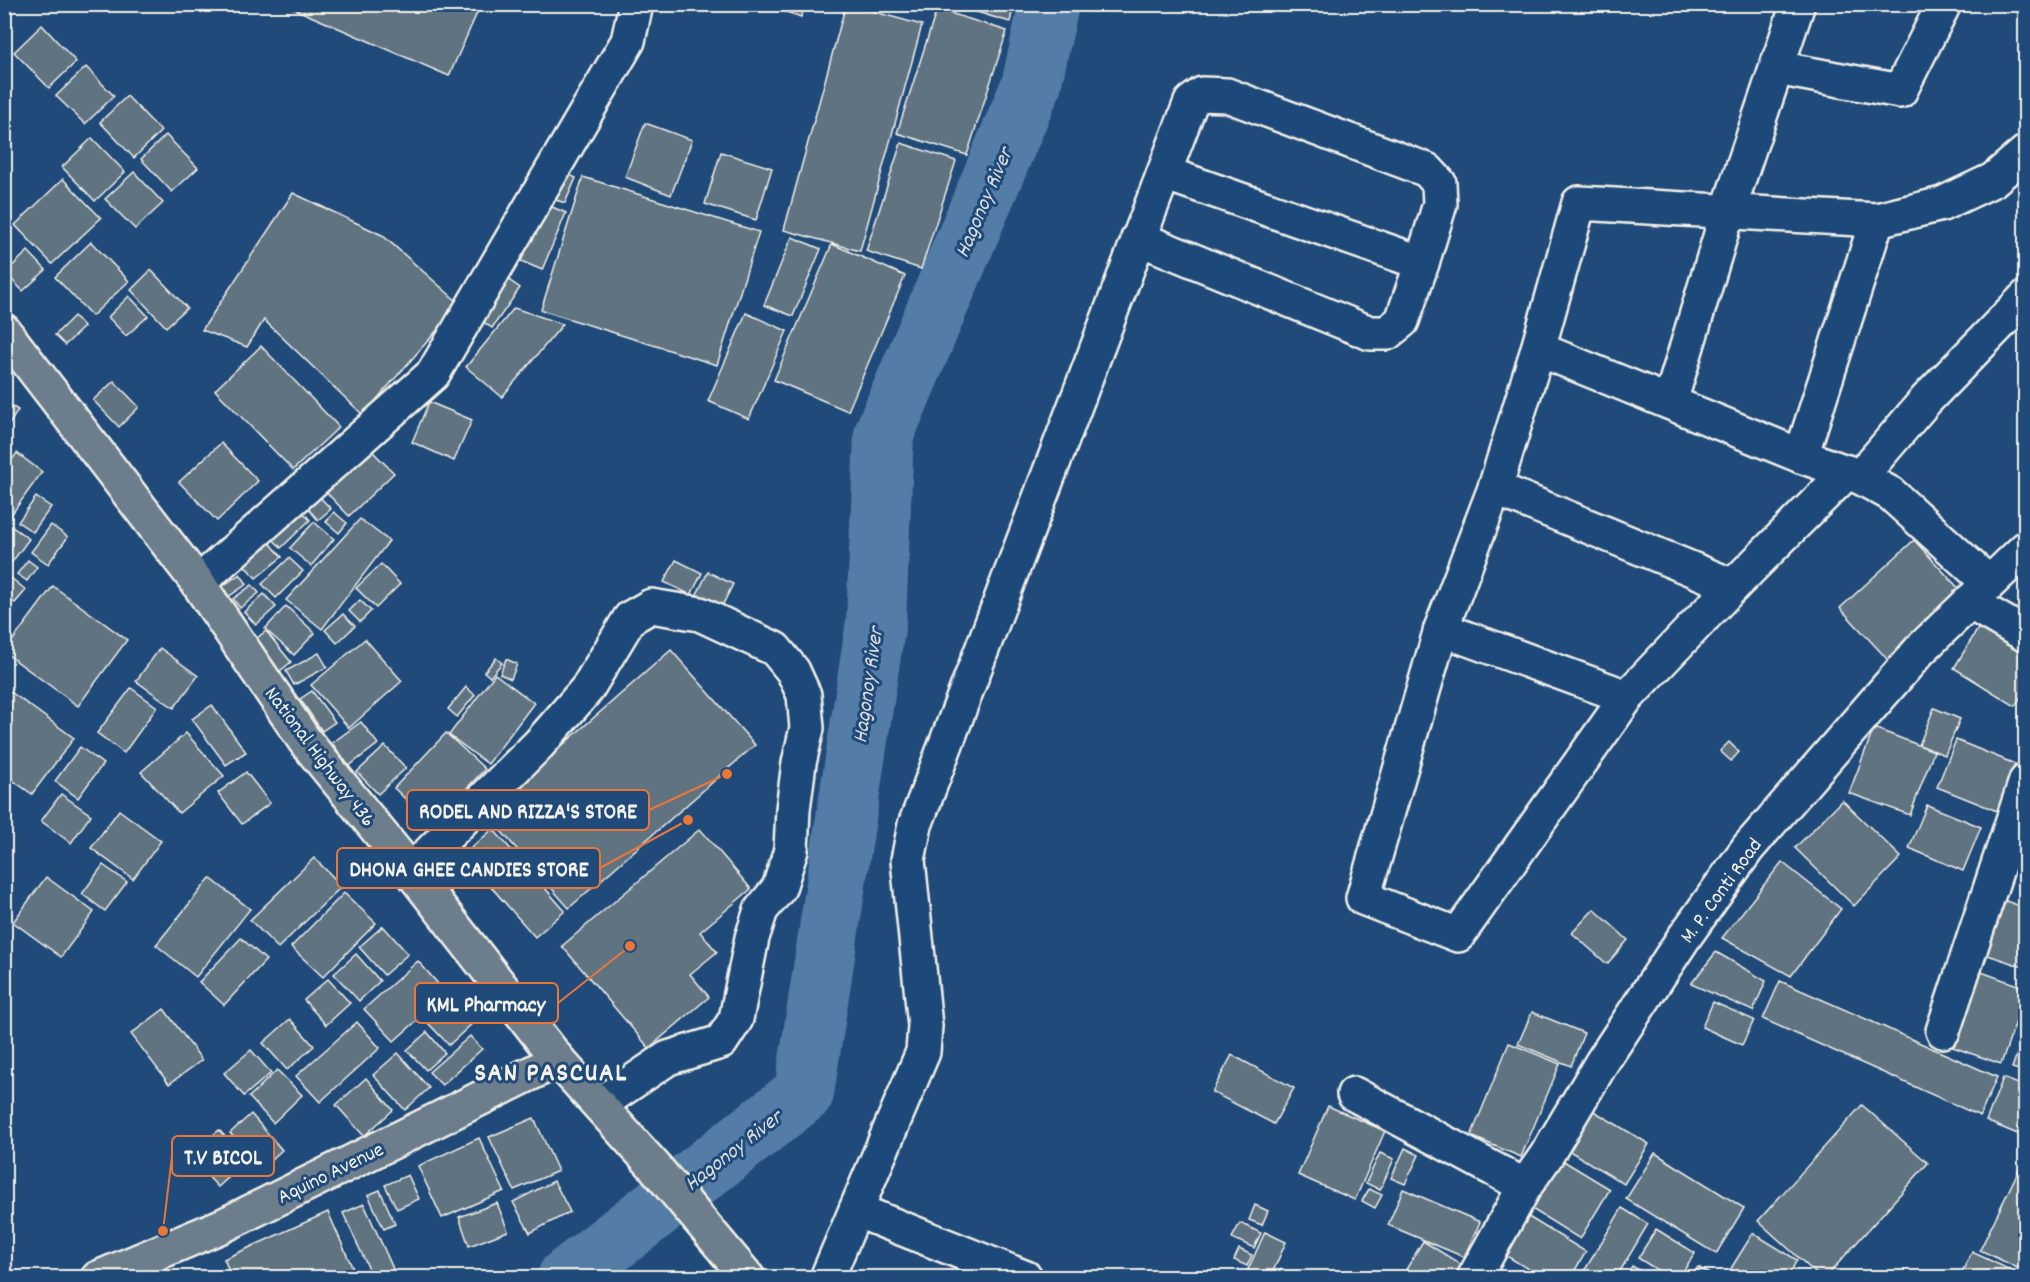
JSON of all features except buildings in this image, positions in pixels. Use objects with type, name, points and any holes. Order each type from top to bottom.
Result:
[{"type":"main road","name":"National Highway 436","points":[[4,331],[198,584],[305,741],[411,871],[558,1060],[600,1104],[748,1278]]},
{"type":"main road","name":"Aquino Avenue","points":[[98,1278],[224,1225],[558,1060]]},
{"type":"street","points":[[198,584],[433,374],[628,41],[636,4]]},
{"type":"street","points":[[1670,402],[1728,211],[1798,4]]},
{"type":"street","points":[[1777,68],[1900,91],[1944,4]]},
{"type":"street","points":[[827,1278],[924,1052],[926,1026],[908,860],[915,825],[1138,238],[1191,102],[1202,94],[1227,94],[1427,170],[1439,183],[1440,204],[1402,321],[1387,333],[1370,333],[1138,238]]},
{"type":"street","points":[[2025,152],[1994,180],[1942,204],[1877,220],[1579,203],[1538,349],[1495,488],[1442,628],[1363,898],[1458,935],[1627,698],[1732,586],[1853,474],[2025,297]]},
{"type":"street","points":[[1164,173],[1422,263]]},
{"type":"street","points":[[1801,456],[1877,220]]},
{"type":"street","points":[[1538,349],[1801,456],[1853,474],[1891,494],[1979,592],[2025,635]]},
{"type":"street","points":[[1495,488],[1732,586]]},
{"type":"street","name":"M. P. Conti Road","points":[[1474,1278],[1525,1186],[1546,1156],[1602,1062],[1676,949],[1748,848],[1920,650],[2025,548]]},
{"type":"street","points":[[411,871],[539,744],[587,689],[630,618],[651,606],[700,614],[775,649],[781,656],[793,671],[804,695],[807,728],[793,809],[791,850],[779,888],[761,910],[752,938],[736,1019],[721,1042],[668,1058],[600,1104]]},
{"type":"street","points":[[1442,628],[1627,698]]},
{"type":"street","points":[[1943,1031],[2025,781]]},
{"type":"street","points":[[1354,1094],[1525,1186]]},
{"type":"street","points":[[856,1210],[1026,1278]]},
{"type":"waterway","name":"Hagonoy River","points":[[567,1278],[804,1093],[876,622],[884,434],[1031,86],[1049,4]]},
{"type":"place","name":"RODEL AND RIZZA'S STORE","points":[[727,774]]},
{"type":"place","name":"DHONA GHEE CANDIES STORE","points":[[688,820]]},
{"type":"place","name":"KML Pharmacy","points":[[630,946]]},
{"type":"place","name":"T.V BICOL","points":[[163,1231]]},
{"type":"district","name":"SAN PASCUAL","points":[[551,1071]]}]
